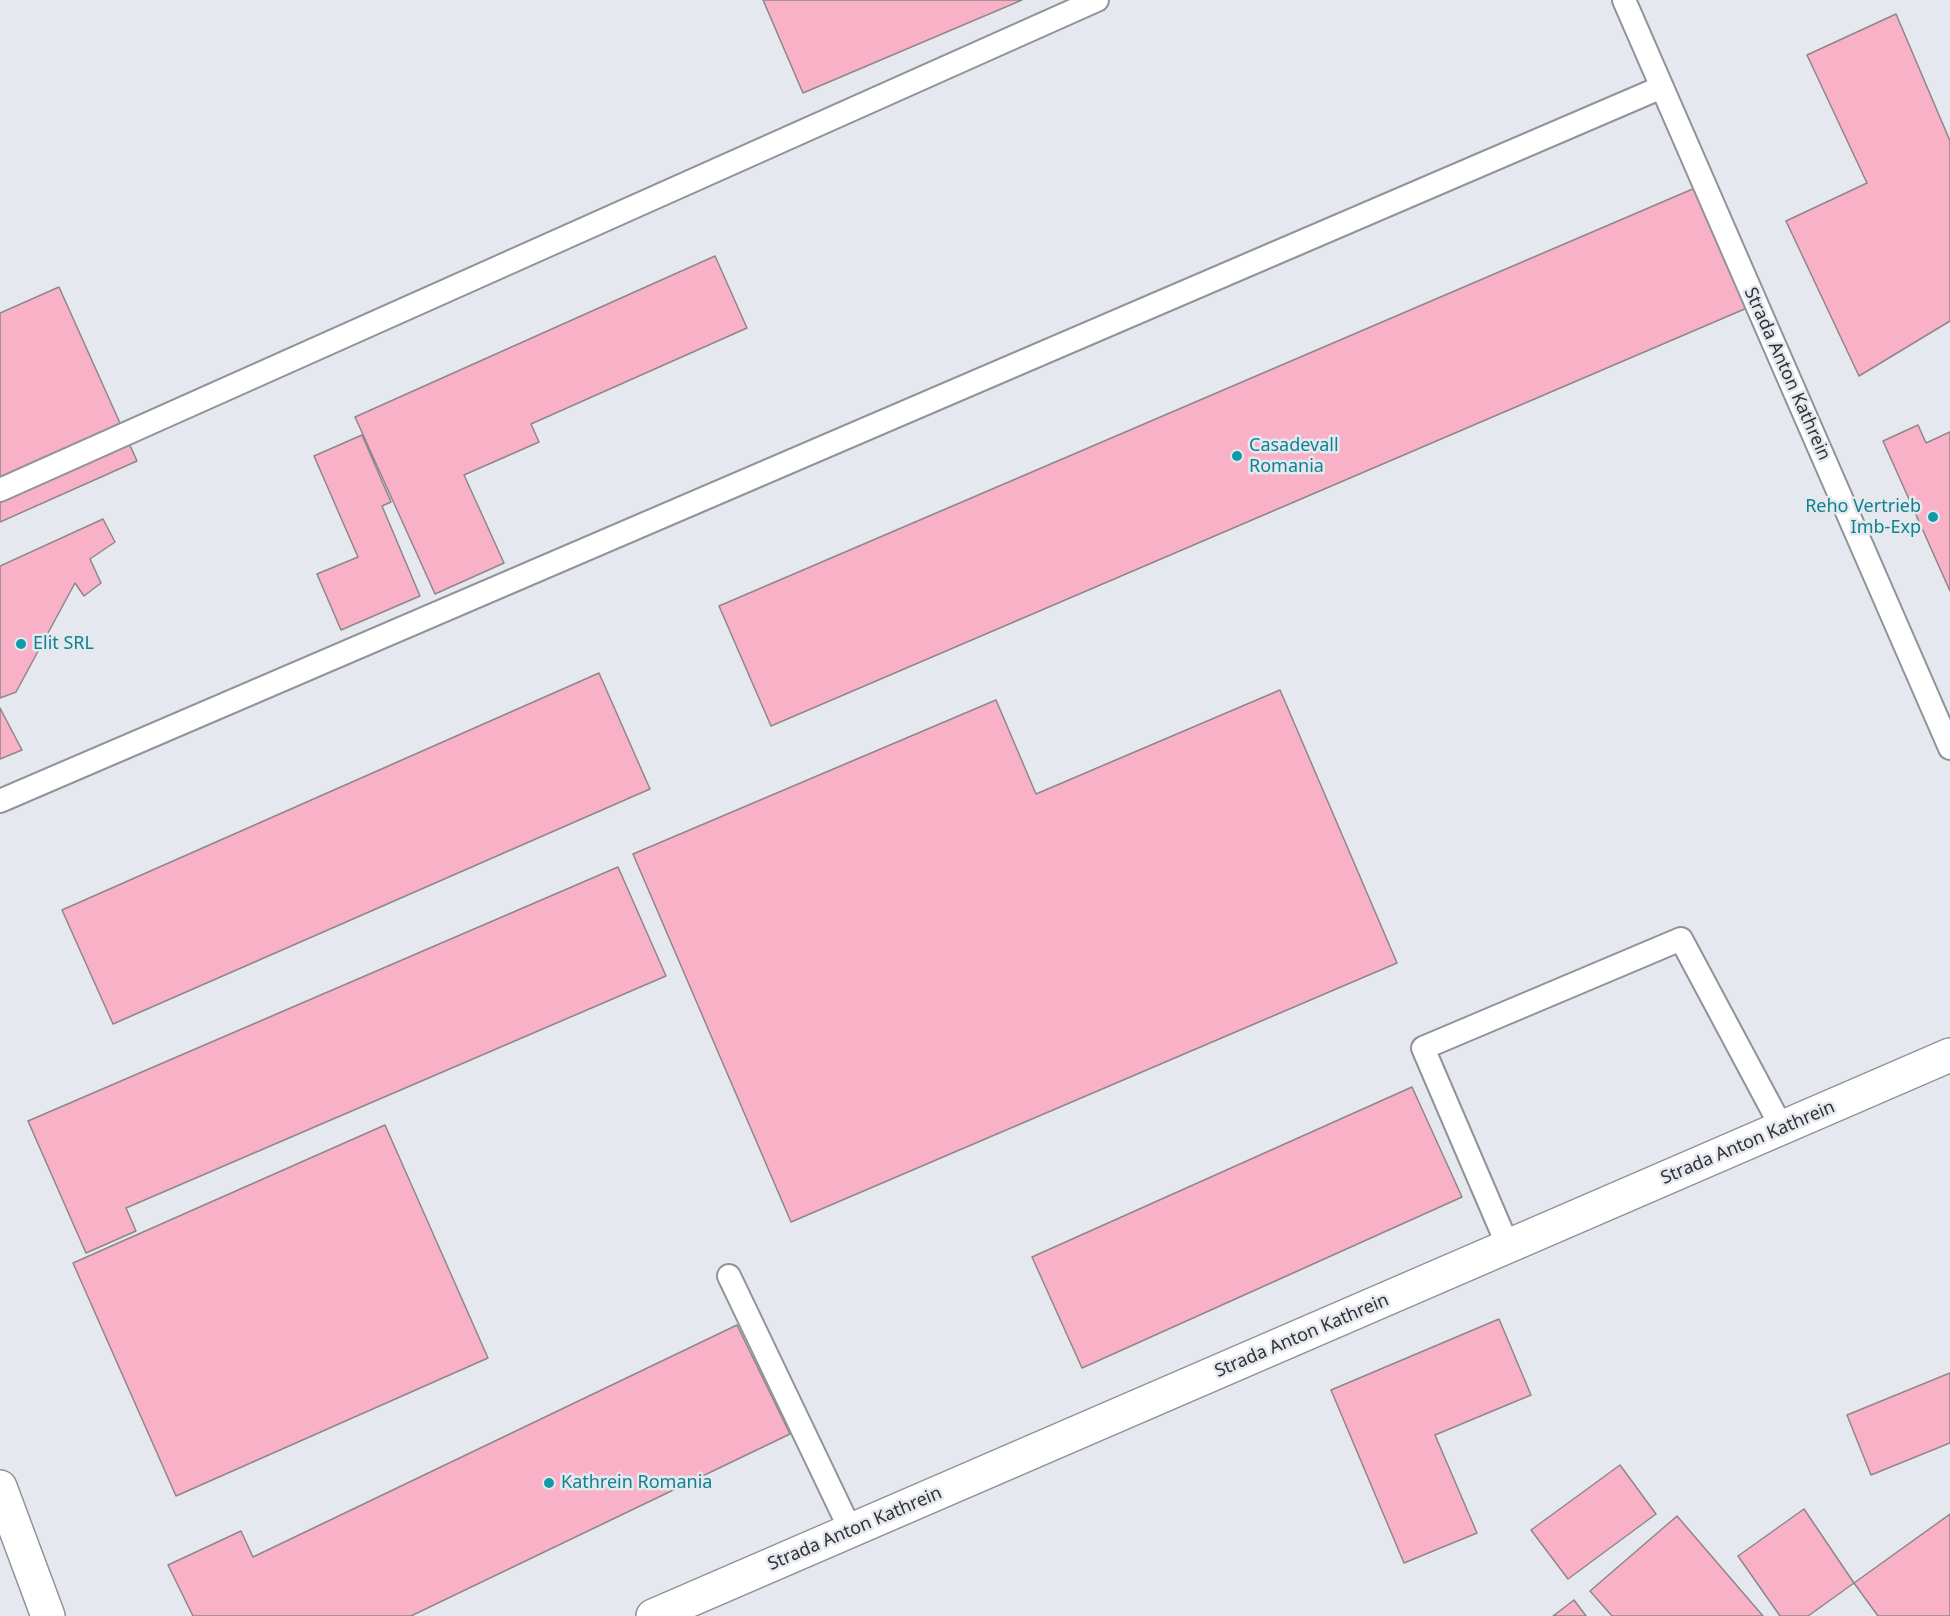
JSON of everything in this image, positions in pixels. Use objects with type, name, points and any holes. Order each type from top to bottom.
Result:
[{"type":"street","name":"Strada Anton Kathrein","points":[[653,1616],[1950,1056]]},
{"type":"street","points":[[0,1487],[48,1616]]},
{"type":"lane","points":[[0,490],[1097,0]]},
{"type":"lane","name":"Strada Anton Kathrein","points":[[1624,0],[1950,748]]},
{"type":"lane","points":[[0,801],[1662,87]]},
{"type":"lane","points":[[1508,1246],[1424,1048],[1682,939],[1782,1128]]},
{"type":"lane","points":[[729,1276],[851,1531]]},
{"type":"building","points":[[763,0],[1022,0],[803,93]]},
{"type":"building","points":[[1896,14],[1950,141],[1950,321],[1859,376],[1786,221],[1867,183],[1807,55]]},
{"type":"building","name":"Casadevall Romania","points":[[1702,185],[1754,305],[771,726],[719,606]]},
{"type":"building","points":[[715,256],[747,328],[531,424],[539,442],[464,475],[504,563],[435,594],[355,417]]},
{"type":"building","points":[[59,287],[137,461],[0,522],[0,313]]},
{"type":"building","name":"Reho Vertrieb Imb-Exp","points":[[1918,425],[1926,443],[1950,432],[1950,591],[1883,441]]},
{"type":"building","points":[[362,435],[391,502],[382,506],[420,596],[341,630],[317,574],[358,557],[314,456]]},
{"type":"building","name":"Elit SRL","points":[[103,519],[115,542],[90,559],[101,583],[84,596],[75,583],[16,692],[0,698],[0,566]]},
{"type":"building","points":[[599,673],[650,789],[113,1024],[62,910]]},
{"type":"building","points":[[1280,690],[1397,963],[791,1222],[633,854],[996,700],[1036,794]]},
{"type":"building","points":[[0,708],[22,750],[0,759]]},
{"type":"building","points":[[618,867],[666,976],[126,1208],[136,1231],[86,1253],[28,1121]]},
{"type":"building","points":[[1412,1087],[1462,1197],[1082,1368],[1032,1257]]},
{"type":"building","points":[[385,1125],[488,1358],[176,1496],[73,1263]]},
{"type":"building","points":[[1499,1319],[1531,1395],[1435,1435],[1477,1533],[1404,1563],[1331,1390]]},
{"type":"building","name":"Kathrein Romania","points":[[737,1325],[790,1434],[411,1616],[193,1616],[168,1565],[241,1531],[253,1557]]},
{"type":"building","points":[[1950,1373],[1950,1443],[1871,1475],[1847,1415]]},
{"type":"building","points":[[1620,1465],[1656,1514],[1568,1579],[1531,1530]]},
{"type":"building","points":[[1804,1509],[1854,1583],[1808,1616],[1780,1616],[1738,1556]]},
{"type":"building","points":[[1950,1514],[1950,1616],[1878,1616],[1854,1583]]},
{"type":"building","points":[[1677,1516],[1763,1616],[1612,1616],[1590,1591]]},
{"type":"building","points":[[1574,1600],[1586,1616],[1553,1616]]},
{"type":"place","name":"Casadevall Romania","points":[[1237,456]]},
{"type":"place","name":"Reho Vertrieb Imb-Exp","points":[[1933,517]]},
{"type":"place","name":"Elit SRL","points":[[21,644]]},
{"type":"place","name":"Kathrein Romania","points":[[549,1483]]}]
